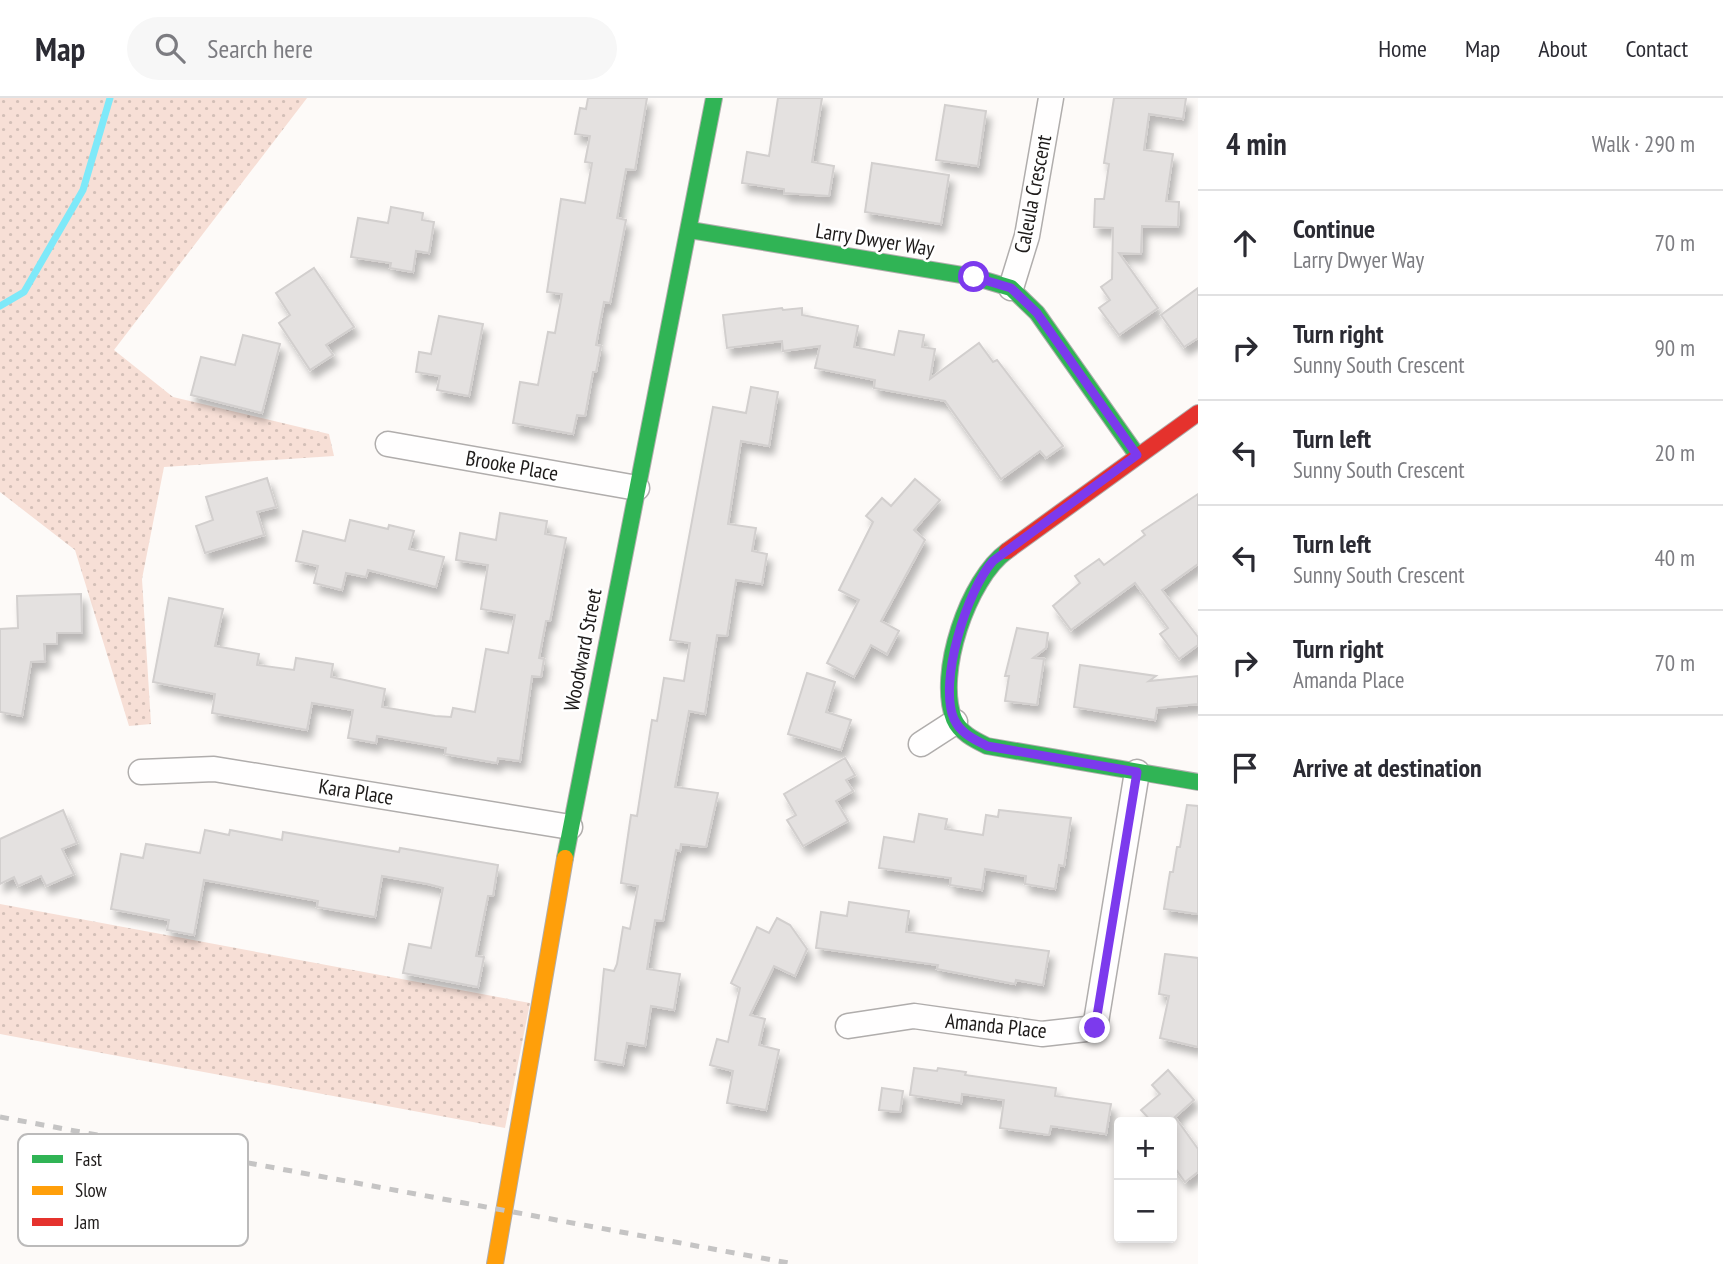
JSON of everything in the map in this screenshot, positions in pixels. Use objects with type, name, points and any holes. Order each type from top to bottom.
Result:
[{"type":"street","name":"Woodward Street","points":[[495,1264],[570,827],[714,98]]},
{"type":"street","name":"Caleula Crescent","points":[[1011,288],[1027,236],[1051,98]]},
{"type":"street","name":"Larry Dwyer Way","points":[[690,230],[974,277],[1011,288],[1037,313],[1137,455]]},
{"type":"street","points":[[1198,413],[993,561],[981,575],[954,660],[949,689],[955,722],[967,736],[987,746],[1198,782]]},
{"type":"street","name":"Brooke Place","points":[[388,444],[636,488]]},
{"type":"street","points":[[922,744],[955,722]]},
{"type":"street","name":"Kara Place","points":[[141,772],[214,769],[570,827]]},
{"type":"street","name":"Amanda Place","points":[[848,1026],[914,1016],[1042,1034],[1095,1028],[1137,772]]},
{"type":"shaded area","points":[[0,98],[307,98],[114,350],[173,397],[329,434],[334,456],[164,467],[142,579],[151,724],[129,726],[75,550],[0,492]]},
{"type":"shaded area","points":[[0,904],[530,1003],[505,1128],[0,1034]]},
{"type":"building","points":[[588,98],[647,98],[635,170],[626,169],[617,218],[626,220],[610,303],[604,302],[596,345],[601,346],[596,372],[593,372],[585,416],[577,415],[573,434],[513,423],[520,382],[538,385],[548,332],[555,333],[562,294],[547,292],[561,199],[585,203],[592,163],[585,162],[590,136],[575,134],[580,108],[586,109]]},
{"type":"building","points":[[778,98],[822,98],[812,162],[834,166],[829,196],[784,193],[784,189],[742,183],[747,152],[769,156]]},
{"type":"building","points":[[1114,98],[1186,98],[1183,119],[1149,114],[1144,150],[1173,154],[1166,201],[1179,202],[1178,227],[1142,226],[1141,254],[1119,253],[1158,308],[1119,335],[1099,308],[1110,300],[1101,287],[1112,279],[1113,228],[1094,227],[1095,199],[1104,199],[1109,164],[1104,163]]},
{"type":"building","points":[[945,105],[986,111],[978,166],[936,160]]},
{"type":"building","points":[[872,163],[949,175],[941,224],[865,212]]},
{"type":"building","points":[[391,207],[423,213],[422,220],[434,222],[429,253],[416,251],[413,272],[390,268],[391,263],[351,257],[358,218],[388,223]]},
{"type":"building","points":[[314,268],[354,327],[326,345],[333,355],[310,370],[279,323],[290,315],[276,293]]},
{"type":"building","points":[[1198,288],[1198,338],[1184,347],[1161,315]]},
{"type":"building","points":[[802,308],[802,315],[858,326],[854,347],[894,355],[899,331],[924,335],[922,347],[935,349],[930,379],[979,343],[993,362],[997,360],[1063,446],[1046,458],[1040,451],[1001,479],[945,401],[874,388],[875,380],[815,368],[820,346],[783,351],[782,341],[727,348],[723,315]]},
{"type":"building","points":[[439,316],[483,324],[469,396],[437,390],[440,376],[416,372],[419,352],[431,354]]},
{"type":"building","points":[[243,335],[280,344],[262,413],[191,395],[201,357],[235,365]]},
{"type":"building","points":[[751,387],[778,392],[769,446],[741,441],[728,524],[756,528],[752,551],[767,554],[762,584],[736,580],[727,636],[717,635],[705,714],[689,711],[675,787],[718,793],[706,847],[681,844],[680,851],[676,850],[663,921],[655,920],[647,969],[680,974],[674,1010],[651,1006],[645,1046],[627,1043],[623,1065],[595,1060],[604,969],[614,971],[617,964],[623,927],[630,929],[638,886],[621,883],[631,815],[637,816],[652,720],[657,721],[664,678],[684,681],[690,643],[670,640],[713,407],[746,413]]},
{"type":"building","points":[[267,478],[276,507],[257,512],[264,535],[205,553],[196,526],[213,520],[206,497]]},
{"type":"building","points":[[915,479],[940,500],[914,530],[925,540],[881,621],[899,631],[887,654],[871,645],[854,677],[827,663],[859,600],[839,590],[873,522],[866,516],[882,498],[891,506]]},
{"type":"building","points":[[1198,494],[1198,564],[1162,590],[1198,637],[1198,645],[1179,659],[1160,634],[1168,628],[1135,583],[1071,630],[1053,606],[1080,583],[1075,576],[1099,559],[1104,565],[1145,535],[1142,531]]},
{"type":"building","points":[[500,513],[547,521],[545,534],[566,538],[550,621],[546,621],[539,658],[544,659],[541,677],[532,676],[520,761],[498,758],[497,763],[445,754],[446,748],[377,736],[376,743],[348,738],[353,710],[312,703],[307,730],[212,713],[215,694],[153,682],[169,598],[223,609],[215,646],[259,654],[257,665],[294,670],[296,658],[333,664],[331,677],[385,689],[382,707],[451,717],[453,708],[475,712],[486,649],[508,653],[515,615],[481,609],[488,565],[456,560],[460,533],[496,540]]},
{"type":"building","points":[[350,520],[388,529],[389,525],[414,531],[409,549],[444,557],[436,587],[368,570],[366,577],[346,573],[342,590],[314,583],[318,566],[296,561],[303,531],[345,541]]},
{"type":"building","points":[[81,594],[82,633],[57,633],[57,644],[44,644],[45,661],[31,662],[22,716],[0,712],[0,629],[18,628],[17,596]]},
{"type":"building","points":[[1017,628],[1048,633],[1046,648],[1033,658],[1044,659],[1037,705],[1005,701],[1009,676],[1005,676]]},
{"type":"building","points":[[1080,665],[1156,676],[1149,681],[1198,676],[1198,704],[1157,708],[1155,720],[1074,707]]},
{"type":"building","points":[[807,673],[835,682],[826,712],[851,720],[841,750],[788,734]]},
{"type":"building","points":[[845,758],[855,775],[846,780],[853,791],[836,801],[848,821],[803,846],[787,820],[796,815],[784,794]]},
{"type":"building","points":[[1187,805],[1198,806],[1198,914],[1164,909],[1170,872],[1173,872],[1177,847],[1180,847]]},
{"type":"building","points":[[63,810],[77,843],[62,849],[74,874],[46,886],[41,876],[18,886],[14,877],[0,884],[0,839]]},
{"type":"building","points":[[999,810],[1071,818],[1064,866],[1059,865],[1055,889],[1025,884],[1026,876],[985,869],[982,890],[950,885],[951,878],[879,868],[884,837],[914,842],[919,814],[947,819],[945,829],[983,835],[986,815],[998,817]]},
{"type":"building","points":[[205,830],[229,835],[230,830],[282,840],[283,832],[399,852],[400,848],[498,865],[493,896],[488,896],[476,956],[484,957],[478,987],[403,973],[409,944],[431,948],[443,888],[428,884],[382,876],[375,917],[317,907],[318,901],[204,880],[194,935],[167,930],[169,920],[111,909],[121,854],[143,858],[146,844],[200,853]]},
{"type":"building","points":[[849,902],[909,911],[906,932],[1049,951],[1043,985],[1016,980],[1015,984],[937,969],[938,965],[816,948],[821,912],[847,916]]},
{"type":"building","points":[[777,918],[790,925],[807,949],[795,976],[774,966],[750,1015],[765,1019],[759,1045],[779,1050],[766,1110],[727,1103],[733,1071],[710,1065],[717,1039],[728,1042],[740,988],[731,983],[757,927],[769,933]]},
{"type":"building","points":[[1165,954],[1198,958],[1198,1047],[1160,1038],[1169,996],[1159,994]]},
{"type":"building","points":[[914,1068],[937,1071],[938,1068],[966,1072],[965,1075],[1056,1088],[1055,1096],[1111,1104],[1106,1134],[1051,1126],[1049,1135],[1000,1128],[1004,1100],[962,1094],[961,1103],[910,1095]]},
{"type":"building","points":[[1168,1070],[1194,1100],[1175,1117],[1147,1117],[1141,1110],[1160,1094],[1152,1085]]},
{"type":"building","points":[[882,1088],[903,1091],[900,1112],[879,1110]]},
{"type":"building","points":[[1177,1120],[1198,1149],[1198,1172],[1185,1182],[1177,1171]]},
{"type":"waterway","points":[[0,306],[24,292],[83,190],[110,98]]},
{"type":"railway","points":[[0,1117],[92,1134]]},
{"type":"railway","points":[[248,1163],[794,1264]]},
{"type":"traffic: fast","points":[[565,858],[714,98]]},
{"type":"traffic: fast","points":[[690,230],[974,277],[1011,288],[1037,313],[1137,455]]},
{"type":"traffic: fast","points":[[1007,551],[993,564],[980,583],[959,629],[949,678],[954,719],[960,728],[968,736],[987,746],[1198,782]]},
{"type":"traffic: slow","points":[[495,1264],[565,858]]},
{"type":"traffic: jam","points":[[1007,551],[1198,413]]},
{"type":"route","points":[[974,277],[1011,288],[1037,313],[1137,455],[993,561],[981,575],[954,660],[949,689],[955,722],[967,736],[987,746],[1137,772],[1095,1028]]}]
